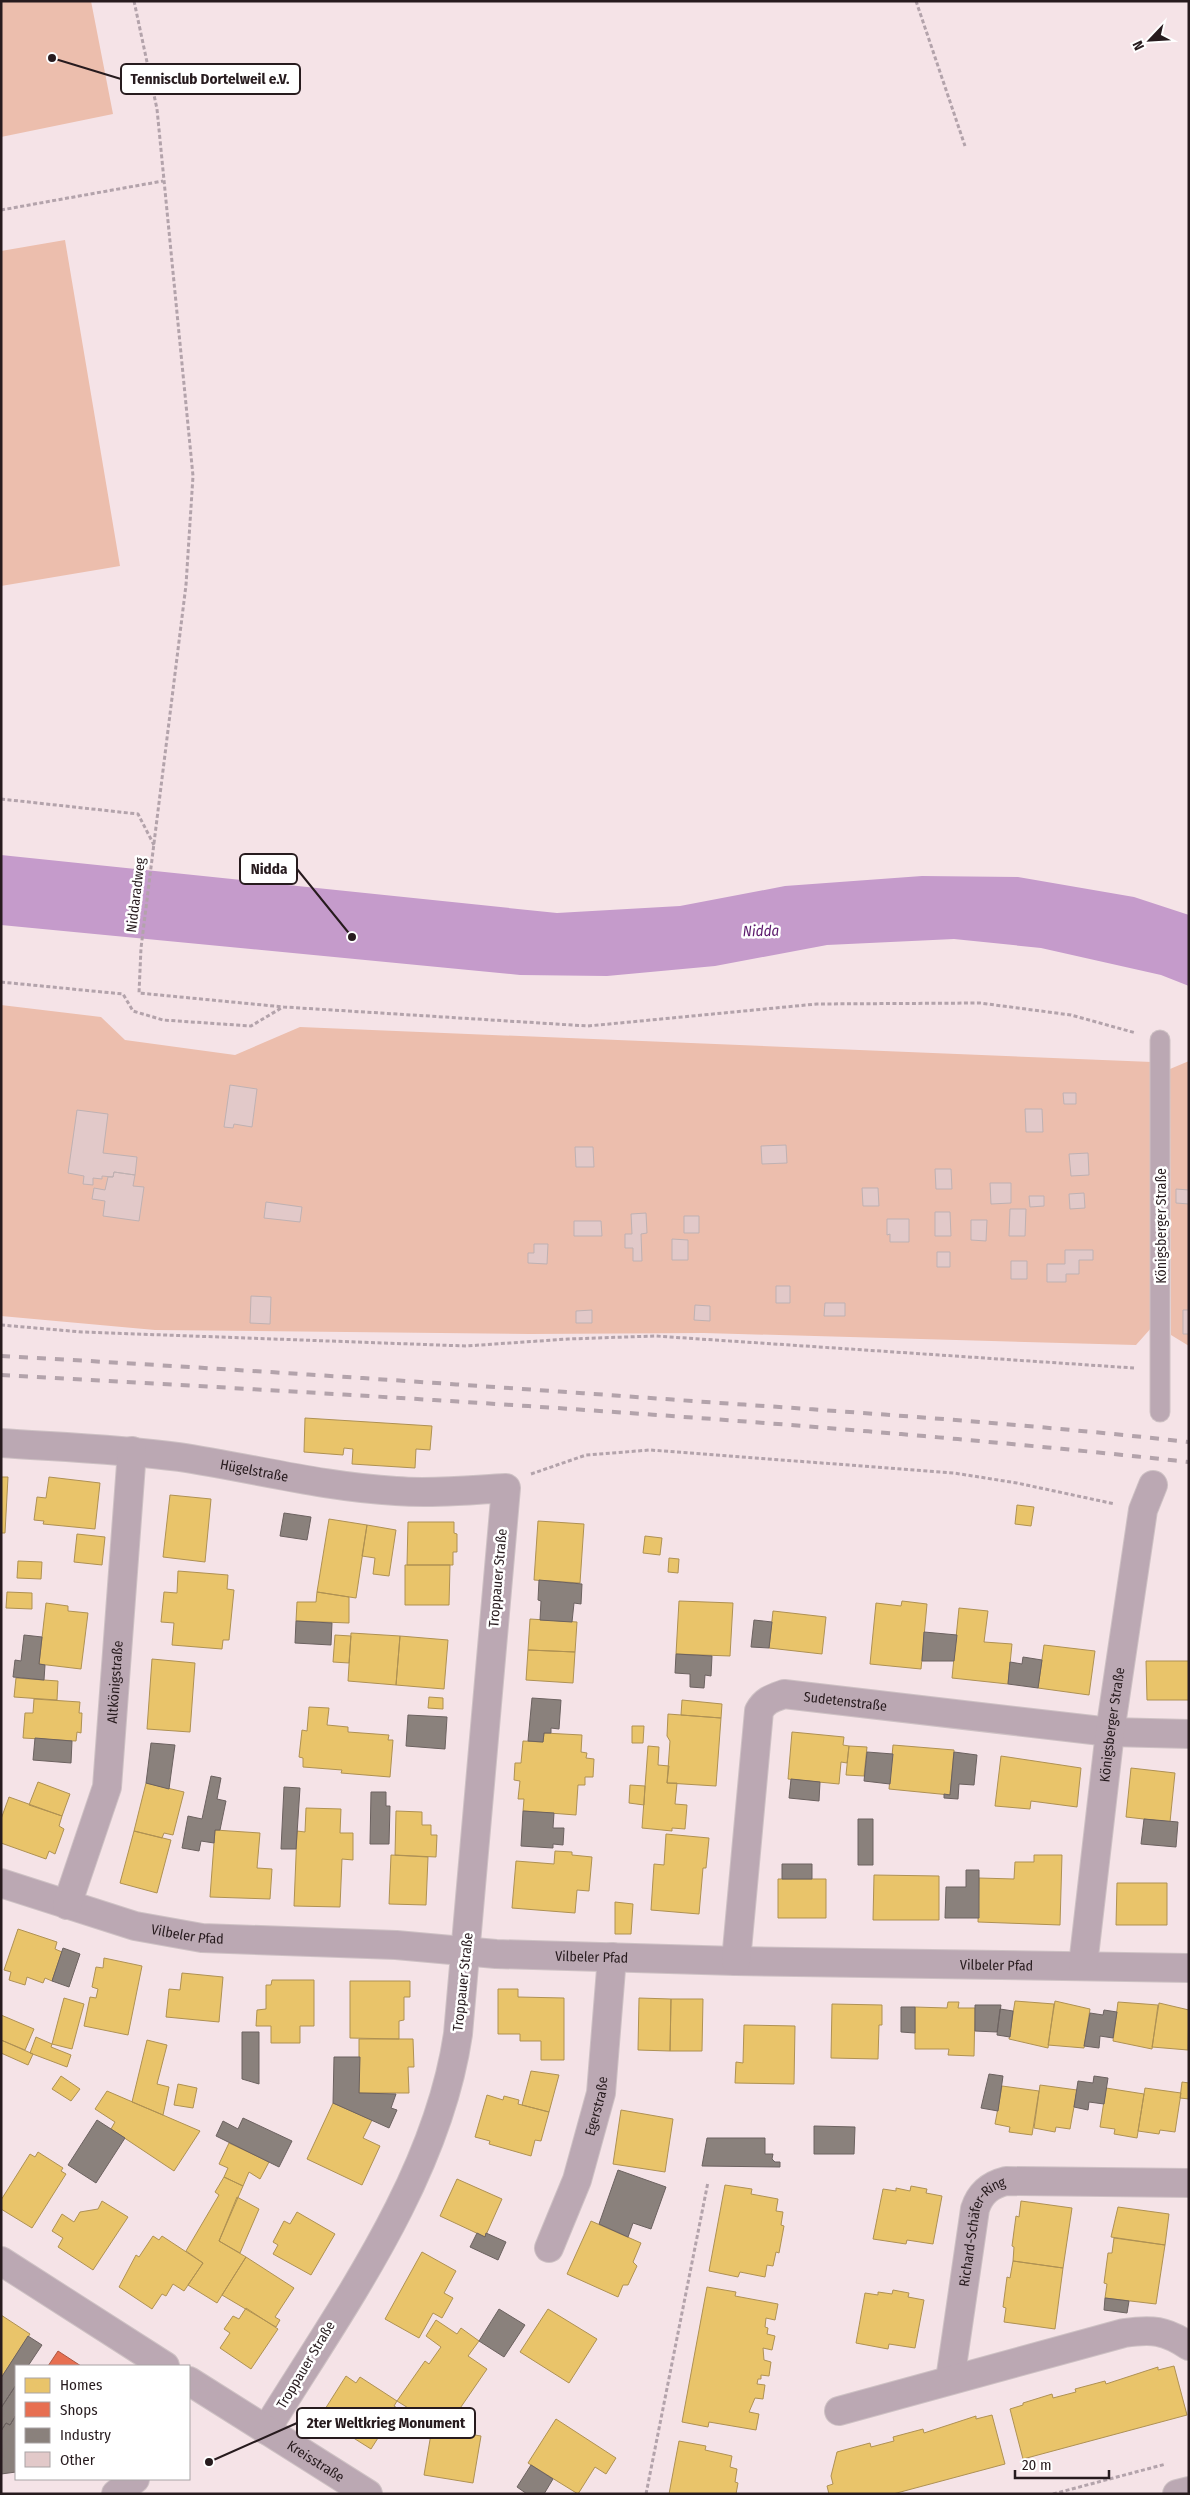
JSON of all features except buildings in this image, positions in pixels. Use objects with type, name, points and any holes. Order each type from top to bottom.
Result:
[{"type":"street","name":"Hügelstraße","points":[[1,1443],[132,1452],[180,1458],[296,1478],[396,1491],[426,1492],[506,1488]]},
{"type":"street","name":"Altkönigstraße","points":[[67,1905],[107,1787],[132,1452]]},
{"type":"street","name":"Königsberger Straße","points":[[1084,1965],[1110,1732],[1143,1510],[1153,1486]]},
{"type":"street","name":"Troppauer Straße","points":[[266,2430],[370,2259],[419,2168],[446,2096],[454,2062],[466,1951],[506,1488]]},
{"type":"street","name":"Sudetenstraße","points":[[736,1962],[760,1711],[763,1704],[771,1698],[784,1694],[1110,1732],[1189,1734]]},
{"type":"street","name":"Vilbeler Pfad","points":[[1,1883],[135,1926],[202,1938],[396,1945],[466,1951],[736,1962],[1084,1965],[1189,1968]]},
{"type":"street","name":"Egerstraße","points":[[549,2248],[577,2180],[602,2088],[612,1957]]},
{"type":"street","name":"Richard-Schäfer-Ring","points":[[950,2380],[975,2210],[978,2200],[989,2188],[994,2184],[1006,2181],[1189,2183]]},
{"type":"street","points":[[1,2261],[163,2365]]},
{"type":"street","points":[[839,2411],[1124,2333],[1148,2330],[1171,2334],[1189,2346]]},
{"type":"street","name":"Kreisstraße","points":[[190,2386],[266,2430],[368,2494]]},
{"type":"street","points":[[116,2494],[134,2480]]},
{"type":"street","points":[[1177,2494],[1189,2491]]},
{"type":"lane","name":"Königsberger Straße","points":[[1160,1040],[1160,1412]]},
{"type":"path","name":"Niddaradweg","points":[[134,1],[157,109],[194,476],[186,585],[140,948],[139,993],[284,1007]]},
{"type":"path","points":[[916,1],[965,146]]},
{"type":"path","points":[[1,210],[163,181]]},
{"type":"path","points":[[1,799],[138,814],[154,847]]},
{"type":"path","points":[[1,982],[123,994],[132,1011],[163,1020],[251,1026],[284,1007],[588,1026],[817,1004],[980,1003],[1071,1015],[1160,1040]]},
{"type":"path","points":[[1,1325],[82,1332],[466,1346],[568,1338],[654,1336],[1161,1370]]},
{"type":"path","points":[[506,1488],[531,1474],[586,1455],[650,1450],[954,1473],[1017,1483],[1143,1510]]},
{"type":"path","points":[[646,2494],[708,2182]]},
{"type":"path","points":[[1053,2494],[1171,2463]]},
{"type":"shaded area","points":[[1,1],[91,1],[113,114],[1,137]]},
{"type":"shaded area","points":[[65,240],[120,566],[1,586],[1,251]]},
{"type":"shaded area","points":[[1,1005],[101,1017],[125,1040],[235,1055],[300,1027],[1152,1062],[1152,1327],[1136,1345],[704,1333],[530,1334],[155,1330],[1,1316]]},
{"type":"shaded area","points":[[1189,1061],[1189,1346],[1171,1335],[1170,1069]]},
{"type":"water","points":[[1,855],[557,913],[680,906],[785,886],[922,876],[1018,877],[1134,897],[1189,915],[1189,986],[1161,975],[1041,948],[954,939],[827,945],[715,966],[607,976],[520,975],[1,925]]},
{"type":"railway","points":[[1,1356],[177,1366],[827,1410],[1008,1424],[1189,1442]]},
{"type":"railway","points":[[1,1375],[447,1401],[744,1421],[892,1433],[1189,1462]]},
{"type":"place","name":"Tennisclub Dortelweil e.V.","points":[[52,58]]},
{"type":"place","name":"Nidda","points":[[352,937]]},
{"type":"place","name":"2ter Weltkrieg Monument","points":[[209,2462]]}]
